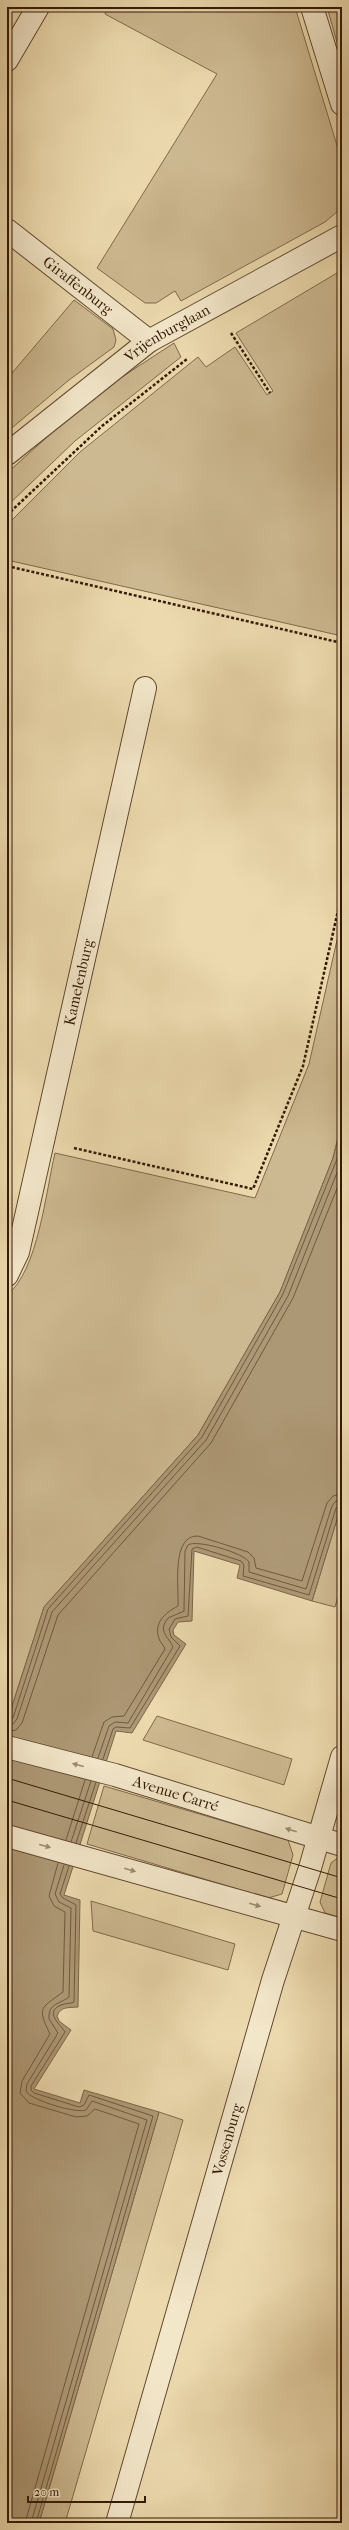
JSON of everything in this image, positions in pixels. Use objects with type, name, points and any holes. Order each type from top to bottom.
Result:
[{"type":"street","points":[[7,60],[38,7]]},
{"type":"street","points":[[312,7],[342,104]]},
{"type":"street","name":"Giraffenburg","points":[[7,230],[149,341]]},
{"type":"street","name":"Vrijenburglaan","points":[[7,454],[149,341],[342,236]]},
{"type":"street","name":"Kamelenburg","points":[[7,1275],[18,1252],[145,688]]},
{"type":"street","name":"Avenue Carré","points":[[7,1747],[116,1775],[342,1845]]},
{"type":"street","name":"Vossenburg","points":[[117,2523],[274,1973],[319,1838],[342,1757]]},
{"type":"street","points":[[7,1836],[342,1930]]},
{"type":"path","points":[[227,328],[270,393]]},
{"type":"path","points":[[7,515],[102,426],[189,357]]},
{"type":"path","points":[[7,566],[342,643]]},
{"type":"path","points":[[42,1141],[253,1189],[303,1066],[342,893]]},
{"type":"shaded area","points":[[107,7],[295,7],[342,162],[342,204],[338,211],[325,222],[181,301],[175,291],[156,303],[145,303],[97,268],[217,74],[105,14]]},
{"type":"shaded area","points":[[327,7],[342,7],[342,60]]},
{"type":"shaded area","points":[[342,270],[342,636],[7,560],[7,525],[80,452],[198,357],[206,367],[235,347],[267,395],[273,391],[236,333]]},
{"type":"shaded area","points":[[74,300],[113,329],[116,340],[114,347],[69,380],[7,432],[7,379]]},
{"type":"shaded area","points":[[174,343],[181,357],[75,441],[7,506],[7,473],[65,421],[122,377]]},
{"type":"shaded area","points":[[342,918],[342,1122],[333,1158],[280,1292],[198,1435],[44,1607],[13,1703],[7,1701],[7,1295],[18,1284],[33,1250],[44,1208],[55,1153],[255,1198],[309,1064]]},
{"type":"shaded area","points":[[342,1503],[342,1582],[335,1607],[312,1601]]},
{"type":"shaded area","points":[[157,1716],[292,1759],[284,1785],[143,1740]]},
{"type":"shaded area","points":[[104,1786],[288,1840],[293,1855],[282,1894],[268,1898],[87,1844]]},
{"type":"shaded area","points":[[340,1856],[342,1857],[342,1918],[325,1913],[320,1902],[331,1863]]},
{"type":"shaded area","points":[[91,1901],[235,1944],[228,1970],[93,1931]]},
{"type":"shaded area","points":[[159,2112],[183,2120],[65,2523],[39,2523]]},
{"type":"water","points":[[342,1122],[342,1503],[312,1601],[237,1578],[240,1565],[194,1551],[192,1621],[178,1622],[173,1630],[174,1635],[186,1644],[132,1733],[116,1731],[64,1895],[80,1900],[78,2007],[65,2008],[57,2016],[59,2021],[71,2030],[34,2089],[80,2103],[84,2090],[159,2112],[39,2523],[7,2523],[7,1722],[44,1607],[198,1435],[280,1292],[333,1158]]},
{"type":"tram line","points":[[7,1778],[342,1878]]},
{"type":"tram line","points":[[7,1800],[342,1899]]}]
